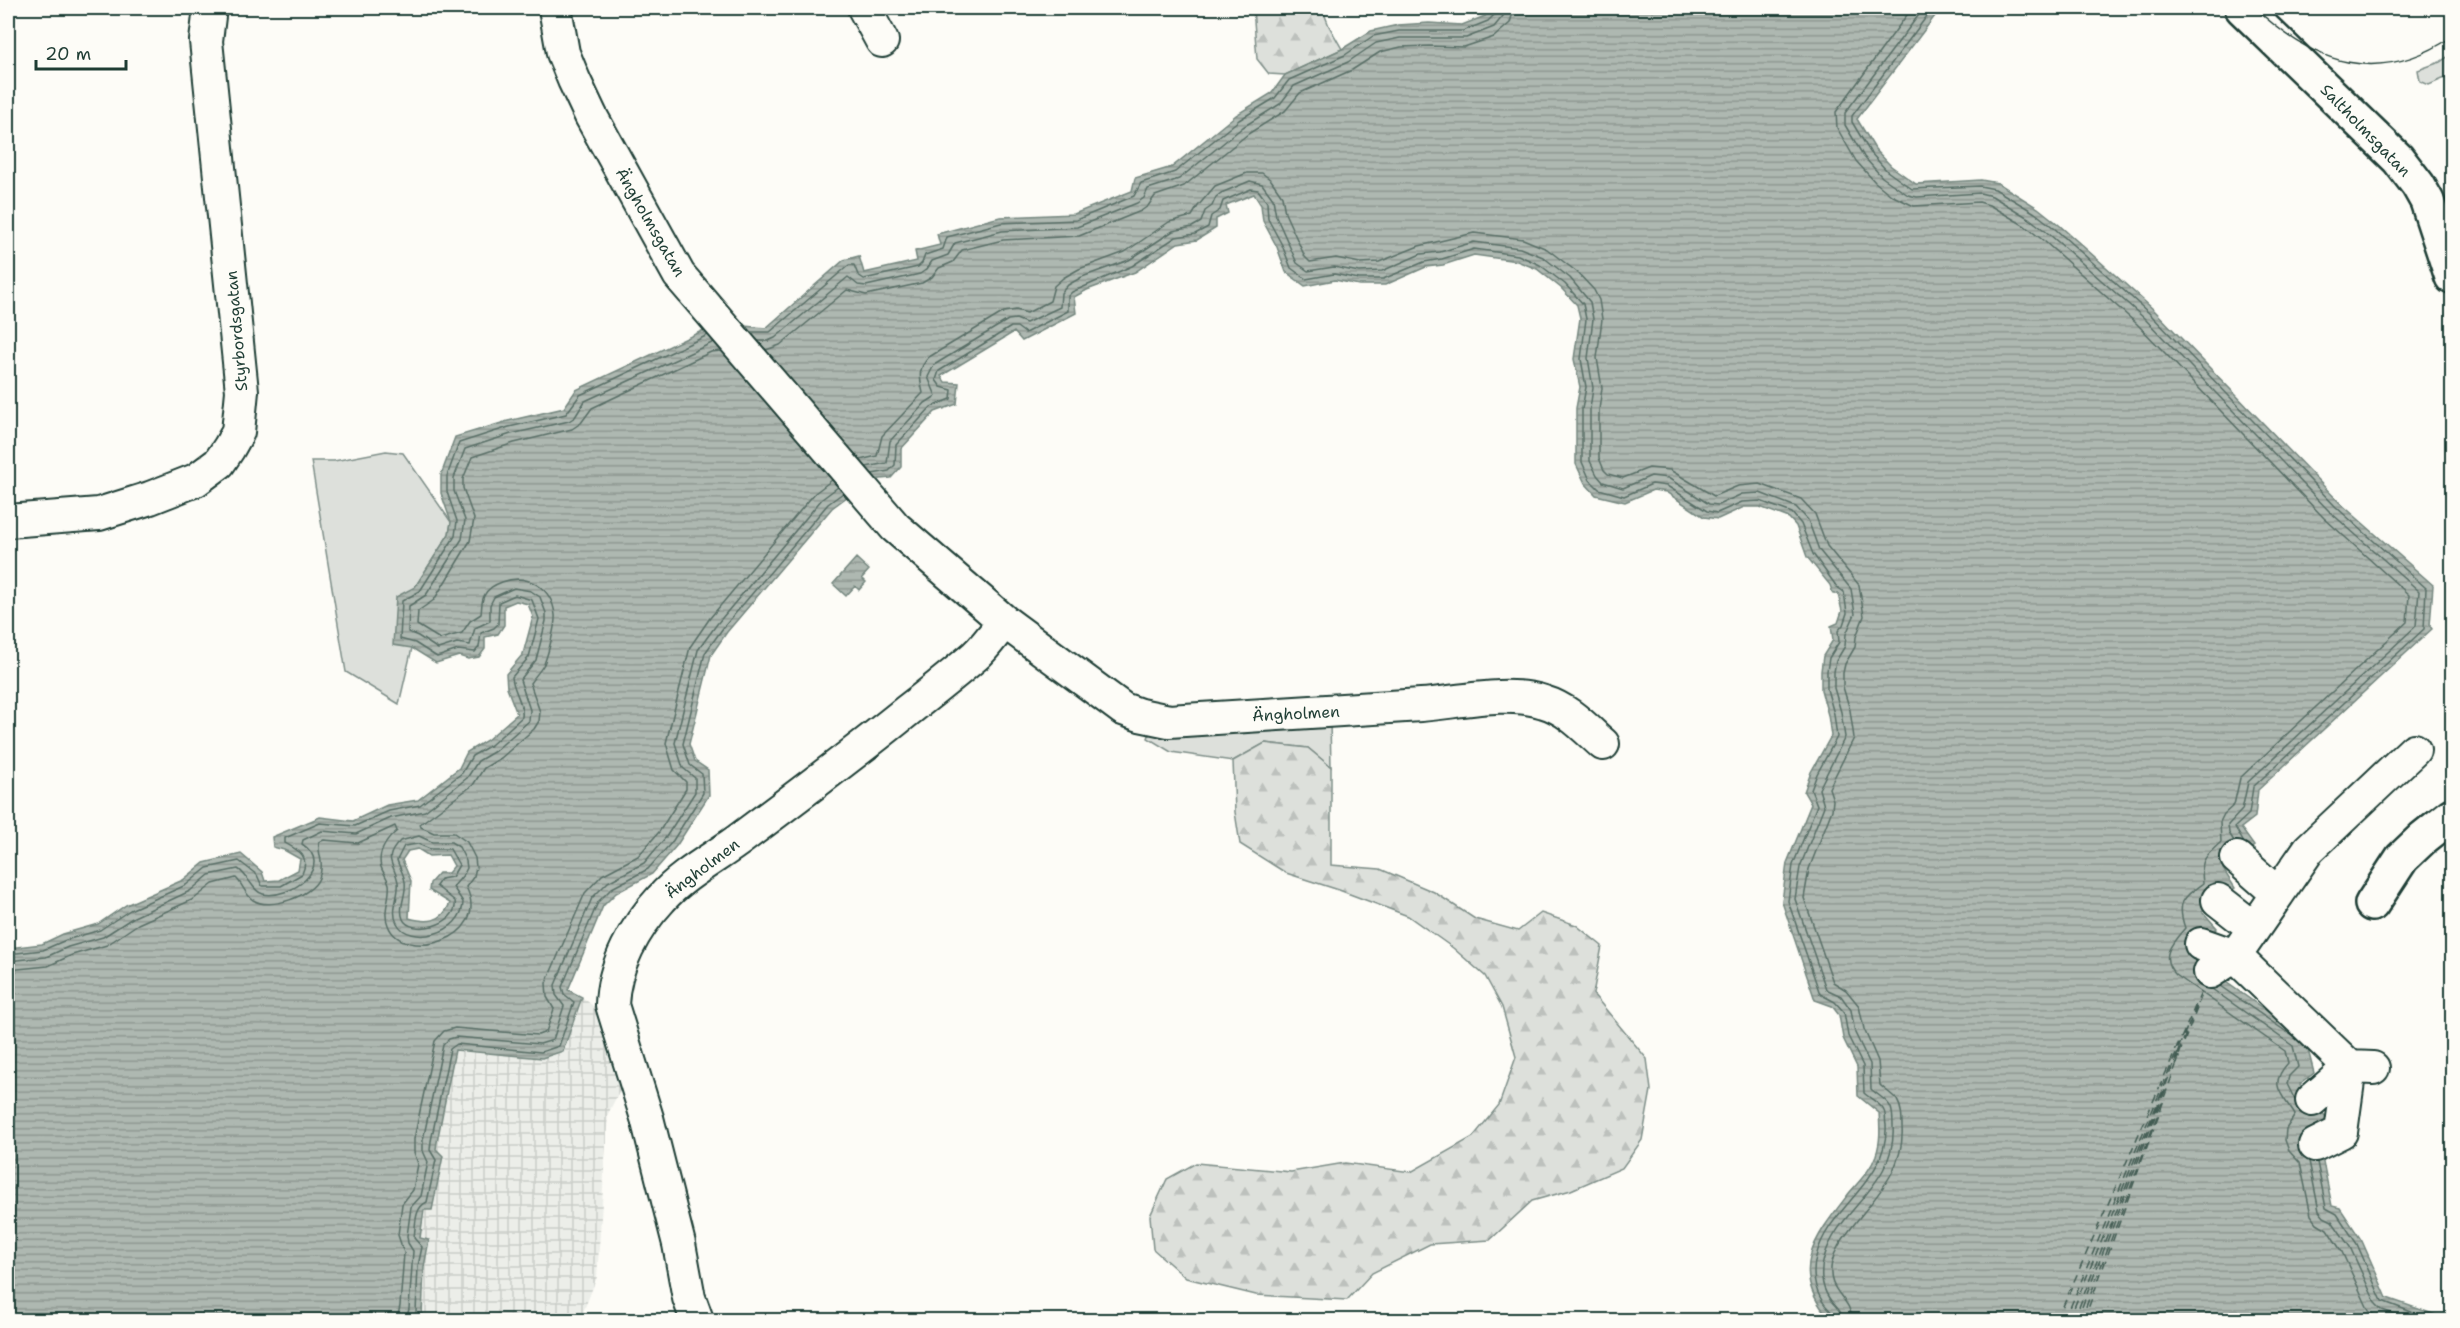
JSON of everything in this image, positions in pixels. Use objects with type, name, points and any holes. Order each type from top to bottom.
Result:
[{"type":"street","name":"Styrbordsgatan","points":[[8,521],[99,514],[150,498],[196,480],[219,463],[238,432],[243,391],[206,42],[210,8]]},
{"type":"street","name":"Ängholmsgatan","points":[[555,8],[563,53],[591,116],[679,275],[866,491]]},
{"type":"street","points":[[864,8],[882,41]]},
{"type":"street","name":"Saltholmsgatan","points":[[2242,8],[2398,159],[2427,201],[2452,277]]},
{"type":"street","name":"Ängholmen","points":[[866,491],[895,527],[1004,621],[1123,709],[1140,715],[1169,721],[1352,710],[1490,698],[1519,698],[1542,701],[1557,706],[1603,744]]},
{"type":"street","name":"Ängholmen","points":[[698,1320],[689,1298],[679,1244],[647,1118],[612,1005],[612,987],[616,972],[648,915],[682,879],[729,847],[882,731],[977,655],[1004,621]]},
{"type":"street","points":[[2361,1068],[2272,1004],[2216,957],[2254,928],[2309,849],[2414,750]]},
{"type":"street","points":[[2372,904],[2402,858],[2422,838],[2452,815]]},
{"type":"street","points":[[2238,858],[2278,894]]},
{"type":"street","points":[[2218,900],[2254,928]]},
{"type":"street","points":[[2312,1100],[2361,1068]]},
{"type":"street","points":[[2314,1145],[2341,1131],[2361,1068]]},
{"type":"shaded area","points":[[582,997],[642,1045],[608,1114],[597,1277],[580,1320],[416,1320],[422,1316],[424,1267],[429,1240],[420,1238],[424,1210],[432,1210],[437,1142],[455,1050],[542,1058],[548,1056],[576,1014]]},
{"type":"green space","points":[[1253,8],[1322,8],[1342,49],[1285,75],[1269,74],[1257,59]]},
{"type":"green space","points":[[2452,54],[2452,75],[2429,85],[2420,81],[2418,70],[2440,62]]},
{"type":"green space","points":[[386,451],[403,453],[451,522],[449,534],[415,587],[412,648],[399,704],[346,672],[311,461],[334,461]]},
{"type":"green space","points":[[1330,721],[1331,767],[1308,748],[1265,743],[1233,761],[1171,752],[1148,738],[1151,730]]},
{"type":"green space","points":[[1265,743],[1308,748],[1331,767],[1331,865],[1380,869],[1434,892],[1475,919],[1518,931],[1541,913],[1576,925],[1602,946],[1593,994],[1647,1059],[1651,1090],[1642,1140],[1622,1168],[1571,1190],[1532,1201],[1490,1240],[1430,1244],[1372,1273],[1347,1300],[1256,1295],[1186,1278],[1153,1249],[1150,1216],[1167,1179],[1196,1163],[1291,1172],[1345,1163],[1411,1172],[1473,1137],[1499,1105],[1516,1057],[1502,1007],[1485,976],[1453,948],[1408,916],[1286,873],[1240,844],[1235,812],[1233,761]]},
{"type":"water","points":[[1493,8],[1941,8],[1857,119],[1875,149],[1891,166],[1916,184],[1981,180],[1998,183],[2038,208],[2153,309],[2340,503],[2433,585],[2430,626],[2432,629],[2258,790],[2255,817],[2241,828],[2254,846],[2223,869],[2235,888],[2202,911],[2217,928],[2189,956],[2305,1038],[2314,1073],[2300,1084],[2325,1116],[2334,1110],[2321,1152],[2332,1206],[2340,1208],[2362,1241],[2387,1298],[2450,1320],[1831,1320],[1810,1286],[1808,1270],[1811,1254],[1826,1224],[1874,1160],[1878,1150],[1879,1113],[1858,1096],[1857,1067],[1843,1038],[1839,1015],[1832,1006],[1815,1000],[1782,902],[1787,863],[1811,804],[1804,792],[1811,772],[1831,736],[1821,690],[1821,671],[1823,656],[1833,640],[1831,626],[1838,623],[1842,611],[1838,594],[1833,594],[1830,585],[1807,557],[1796,526],[1789,518],[1760,507],[1744,507],[1718,519],[1704,517],[1666,492],[1653,490],[1625,502],[1596,495],[1585,483],[1576,464],[1576,408],[1580,387],[1574,359],[1580,318],[1577,305],[1561,288],[1537,269],[1517,261],[1474,255],[1443,265],[1426,267],[1385,285],[1359,285],[1335,280],[1305,286],[1286,272],[1277,247],[1263,221],[1261,205],[1254,194],[1226,205],[1228,213],[1216,219],[1216,228],[1197,240],[1178,243],[1135,272],[1074,297],[1076,313],[1022,341],[1014,332],[941,376],[945,382],[959,383],[957,404],[935,412],[901,449],[901,467],[891,478],[870,480],[832,508],[727,632],[711,655],[689,744],[695,761],[708,770],[709,795],[677,845],[652,874],[616,893],[603,906],[568,990],[582,997],[563,1051],[542,1058],[455,1050],[436,1149],[443,1156],[432,1210],[424,1210],[420,1238],[429,1240],[424,1267],[422,1316],[416,1320],[8,1320],[9,948],[42,944],[63,934],[98,924],[126,905],[183,880],[204,863],[241,854],[262,872],[265,881],[279,880],[298,870],[300,859],[273,847],[272,837],[320,817],[353,821],[387,805],[418,800],[459,768],[467,752],[487,740],[517,714],[507,688],[506,674],[523,654],[533,617],[528,604],[516,601],[504,606],[504,625],[498,634],[485,637],[485,649],[479,657],[468,659],[459,656],[436,663],[412,648],[393,645],[396,597],[415,587],[449,534],[451,522],[441,493],[441,475],[455,437],[508,421],[564,408],[576,390],[706,329],[744,326],[766,328],[844,260],[859,256],[864,273],[917,261],[915,251],[940,245],[937,234],[1000,217],[1074,214],[1132,191],[1135,178],[1172,167],[1236,115],[1272,93],[1285,75],[1342,49],[1371,31],[1398,25],[1429,23],[1462,25],[1485,16]],"holes":[[[418,849],[429,856],[448,855],[454,866],[448,873],[439,873],[430,883],[429,890],[450,903],[447,910],[438,918],[422,921],[409,918],[411,881],[402,860],[408,851]]]},
{"type":"water","points":[[856,558],[869,570],[862,578],[866,582],[859,590],[855,586],[846,596],[833,584]]},
{"type":"ferry route","points":[[2057,1320],[2204,986]]},
{"type":"ferry route","points":[[2198,1004],[2202,995]]},
{"type":"ferry route","points":[[2188,1027],[2198,1003]]},
{"type":"ferry route","points":[[2179,1055],[2198,1006]]},
{"type":"ferry route","points":[[2065,1320],[2188,1025]]},
{"type":"ferry route","points":[[2178,1054],[2188,1028]]},
{"type":"ferry route","points":[[2069,1320],[2178,1053]]},
{"type":"ferry route","points":[[2175,1063],[2179,1054]]},
{"type":"ferry route","points":[[2177,1064],[2180,1054]]},
{"type":"ferry route","points":[[2081,1320],[2177,1063]]},
{"type":"ferry route","points":[[2074,1320],[2174,1064]]},
{"type":"ferry route","points":[[2077,1320],[2166,1088]]},
{"type":"ferry route","points":[[2084,1320],[2164,1100]]},
{"type":"tram line","points":[[2255,8],[2278,28],[2301,43],[2324,55],[2349,62],[2373,64],[2399,61],[2425,52],[2452,37]]}]
